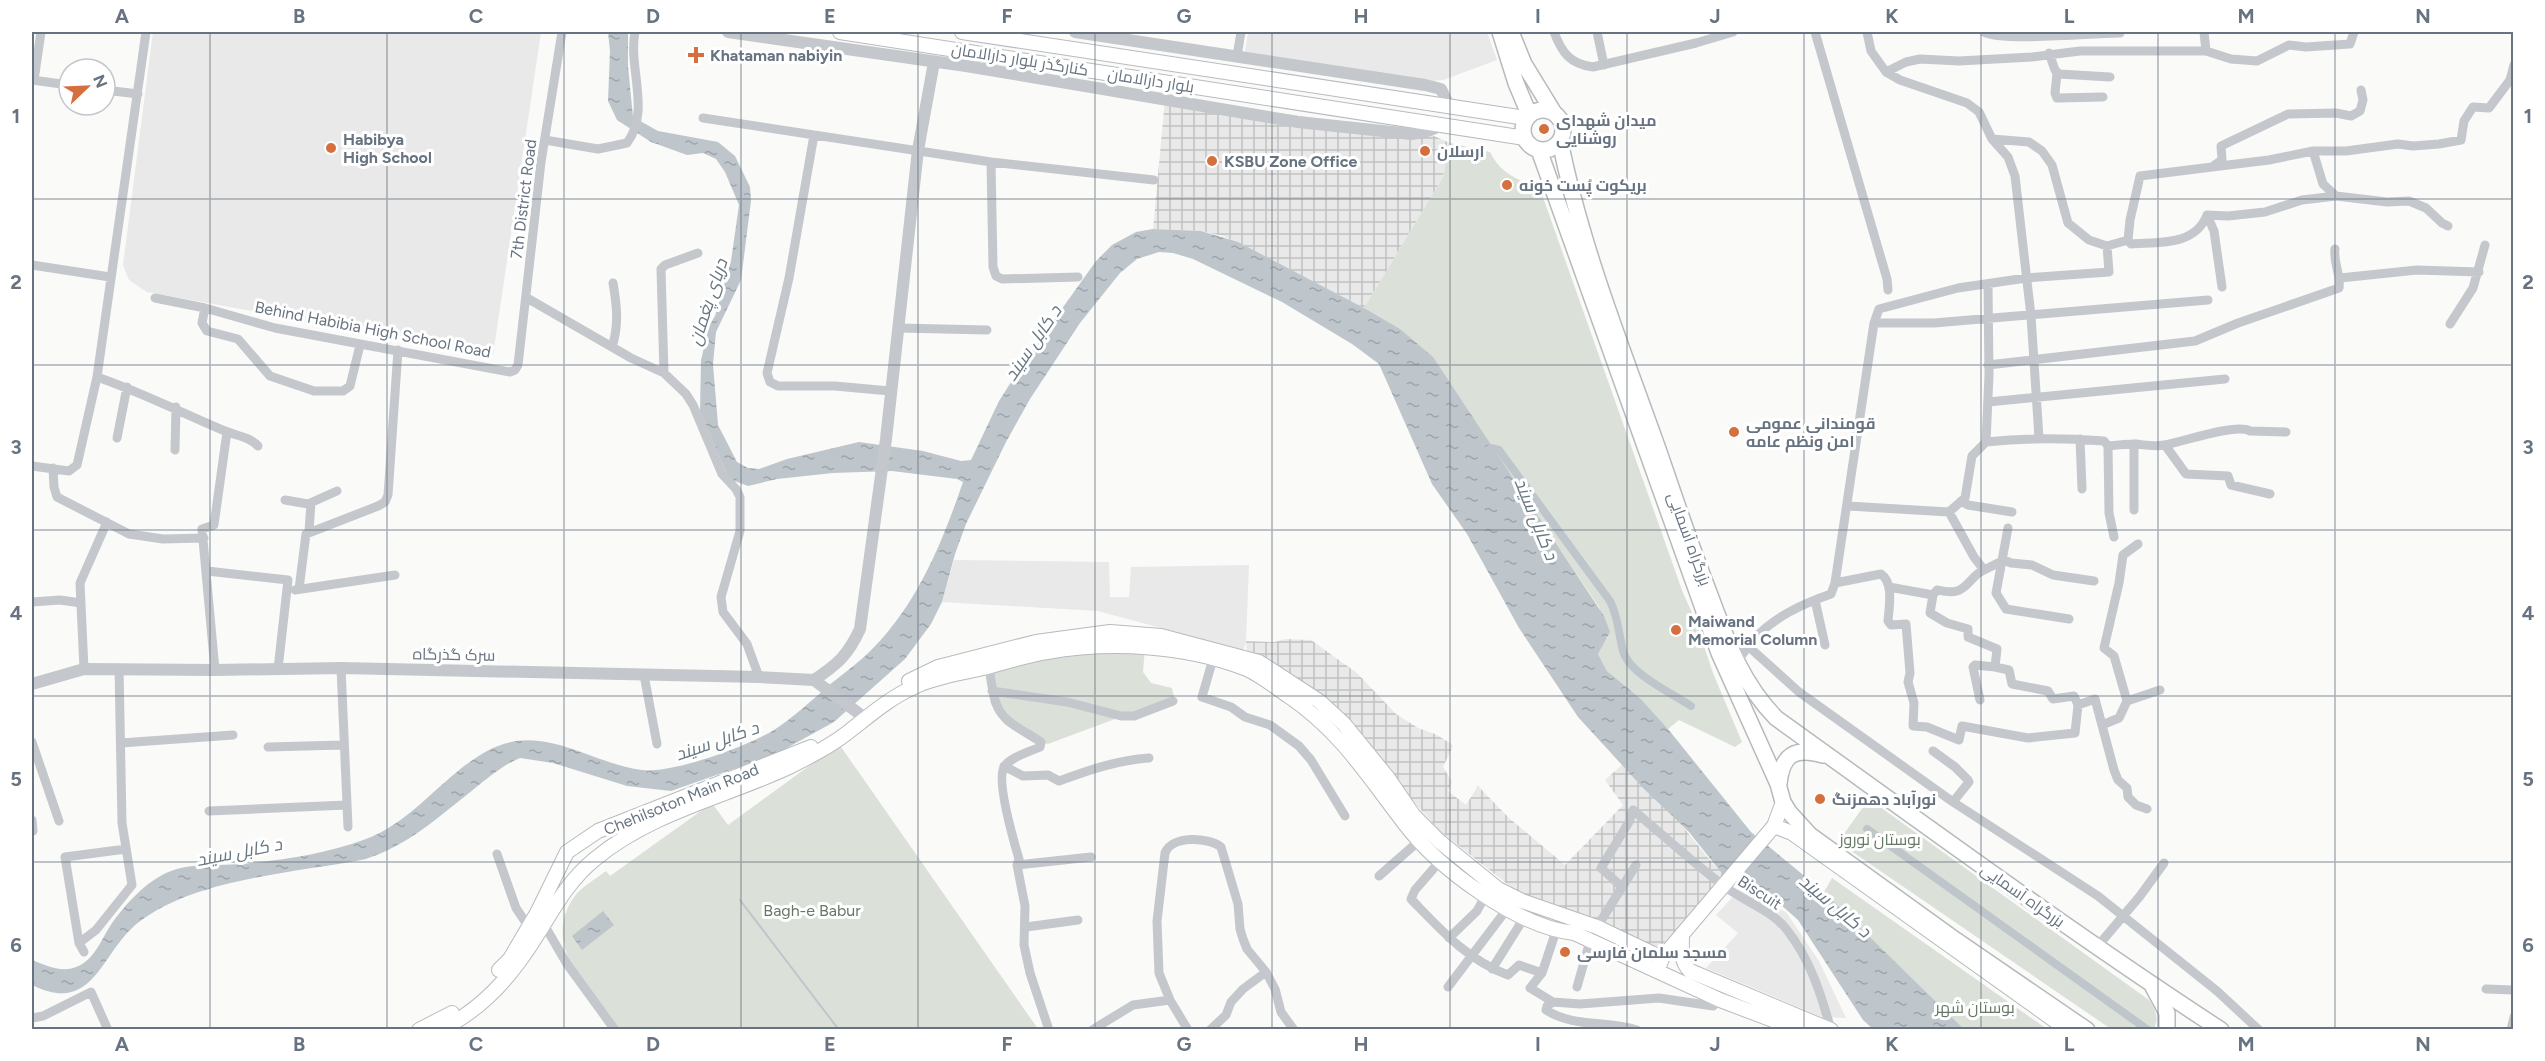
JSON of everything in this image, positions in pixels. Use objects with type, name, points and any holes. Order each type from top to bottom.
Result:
[{"type":"highway","points":[[1500,32],[1528,116]]},
{"type":"highway","points":[[1511,32],[1524,64],[1562,122],[1560,141],[1551,148],[1539,150],[1533,148],[1525,138],[1523,124],[1528,116],[1541,109],[1554,113]]},
{"type":"highway","name":"بزرگراه آسمایی","points":[[1560,141],[1569,187],[1696,559],[1735,662],[1760,700],[1776,718],[1912,818],[2097,947],[2221,1029]]},
{"type":"highway","name":"بزرگراه آسمایی","points":[[1539,150],[1714,643],[1779,784],[1783,802],[1799,826],[1810,836],[1957,941],[2087,1029]]},
{"type":"highway","points":[[1779,784],[1780,769],[1784,761],[1795,753],[1805,751],[1832,758]]},
{"type":"highway","points":[[2149,982],[2167,1012],[2168,1029]]},
{"type":"main road","name":"بلوار دارالامان","points":[[840,32],[1525,138]]},
{"type":"main road","name":"بلوار دارالامان","points":[[962,32],[1528,116]]},
{"type":"main road","points":[[911,684],[938,667],[1036,642],[1110,632],[1161,636],[1259,662],[1319,701],[1344,724],[1388,778],[1414,816],[1439,842],[1498,889],[1522,901],[1597,927],[1662,958]]},
{"type":"main road","points":[[911,684],[1046,652],[1108,646],[1164,651],[1213,659],[1246,669],[1312,713],[1337,735],[1380,788],[1406,826],[1441,860],[1485,896],[1524,918],[1556,931],[1574,933],[1720,1000],[1799,1029]]},
{"type":"main road","name":"Chehilsoton Main Road","points":[[441,1029],[455,1023],[486,998],[517,964],[540,919],[567,852],[598,831],[818,744],[858,714],[911,684]]},
{"type":"main road","name":"Chehilsoton Main Road","points":[[419,1029],[450,1015],[480,992],[510,959],[528,926],[540,919],[555,904],[574,878],[615,844],[682,810],[759,781],[804,759],[845,735],[858,714]]},
{"type":"main road","points":[[1657,972],[1662,958],[1774,826],[1783,802]]},
{"type":"main road","points":[[1774,826],[1792,833],[2068,1029]]},
{"type":"main road","points":[[1682,934],[1682,957],[1684,965],[1690,971],[1831,1029]]},
{"type":"street","points":[[41,32],[33,80],[57,83]]},
{"type":"street","points":[[32,466],[69,471],[77,465],[97,377],[146,32]]},
{"type":"street","name":"7th District Road","points":[[515,370],[518,365],[545,140],[562,32]]},
{"type":"street","points":[[545,140],[598,149],[611,144],[623,145],[634,133],[638,119],[633,60],[635,32]]},
{"type":"street","name":"کنارگذر بلوار دارالامان","points":[[728,32],[934,62],[1298,122],[1412,134],[1443,125]]},
{"type":"street","points":[[1075,32],[1425,85],[1441,89],[1449,106]]},
{"type":"street","points":[[1236,56],[1241,32]]},
{"type":"street","points":[[1554,32],[1566,56],[1580,65],[1593,67],[1733,32]]},
{"type":"street","points":[[1597,32],[1604,65]]},
{"type":"street","points":[[1694,32],[1696,43]]},
{"type":"street","points":[[1815,32],[1887,279],[1888,290]]},
{"type":"street","points":[[1867,32],[1871,51],[1886,72],[1900,80],[1967,103],[1979,112],[1992,139],[2008,157],[2015,176],[2031,316],[2039,438]]},
{"type":"street","points":[[1984,32],[1990,35],[2018,36],[2120,33]]},
{"type":"street","points":[[2204,32],[2206,51]]},
{"type":"street","points":[[1886,72],[1906,62],[1920,59],[1959,62],[2031,57],[2049,53],[2130,50],[2206,51],[2231,59],[2257,61],[2289,45],[2306,47],[2350,44],[2354,32]]},
{"type":"street","points":[[2049,53],[2057,73],[2057,98],[2103,97]]},
{"type":"street","points":[[858,714],[817,682],[851,649],[860,629],[886,439],[918,150],[934,62]]},
{"type":"street","points":[[2128,240],[2140,176],[2269,160],[2313,151],[2354,151],[2398,144],[2413,146],[2461,140],[2464,121],[2473,107],[2489,108],[2510,80],[2514,65]]},
{"type":"street","points":[[2057,73],[2110,77]]},
{"type":"street","points":[[2212,167],[2222,160],[2221,146],[2288,114],[2336,113],[2350,116],[2360,111],[2361,90]]},
{"type":"street","points":[[117,91],[138,94]]},
{"type":"street","points":[[703,118],[992,162],[1154,180]]},
{"type":"street","points":[[814,135],[789,278],[767,373],[770,382],[778,386],[835,386],[890,391]]},
{"type":"street","points":[[1992,139],[2029,142],[2042,151],[2052,165],[2068,223],[2089,240],[2107,246],[2128,240]]},
{"type":"street","points":[[2313,151],[2323,184],[2336,196]]},
{"type":"street","points":[[992,162],[993,267],[996,276],[1002,279],[1078,277]]},
{"type":"street","points":[[2207,215],[2228,216],[2265,212],[2302,200],[2336,196],[2387,202],[2409,201],[2426,208],[2442,224],[2448,226]]},
{"type":"street","points":[[2128,240],[2131,244],[2177,241],[2202,227],[2207,215]]},
{"type":"street","points":[[2207,215],[2214,231],[2222,287]]},
{"type":"street","points":[[2450,324],[2473,288],[2485,245]]},
{"type":"street","points":[[1735,662],[1745,655],[1752,641],[1780,618],[1804,603],[1831,594],[1835,583],[1848,506],[1874,323],[1879,309],[1887,305],[1958,288],[2026,278],[2109,272],[2107,246]]},
{"type":"street","points":[[1988,365],[2195,341],[2238,323],[2339,288],[2340,278],[2334,259],[2335,249]]},
{"type":"street","points":[[664,373],[661,269],[665,265],[698,253]]},
{"type":"street","points":[[32,265],[110,277]]},
{"type":"street","points":[[2340,278],[2417,270],[2479,272]]},
{"type":"street","points":[[612,347],[618,319],[613,283]]},
{"type":"street","points":[[1986,442],[1990,318],[1988,285]]},
{"type":"street","name":"Behind Habibia High School Road","points":[[155,298],[205,308],[275,328],[510,372],[515,370]]},
{"type":"street","points":[[527,298],[612,347],[664,373],[686,394],[693,405],[722,474],[740,497],[740,531],[721,597],[723,612],[747,644],[759,677]]},
{"type":"street","points":[[1874,323],[1934,323],[2208,300]]},
{"type":"street","points":[[205,308],[202,323],[207,331],[238,339],[270,376],[314,391],[343,391],[350,386],[360,345]]},
{"type":"street","points":[[899,328],[987,330]]},
{"type":"street","points":[[309,531],[385,502],[388,495],[398,350]]},
{"type":"street","points":[[97,377],[176,407],[227,432],[244,436],[258,446]]},
{"type":"street","points":[[1988,402],[2225,379]]},
{"type":"street","points":[[117,438],[127,387]]},
{"type":"street","points":[[175,450],[176,407]]},
{"type":"street","points":[[2108,446],[2165,445],[2216,432],[2246,428],[2250,431],[2286,432]]},
{"type":"street","points":[[216,670],[202,527],[214,525],[227,432]]},
{"type":"street","points":[[1848,506],[1949,512],[1967,494],[1972,456],[1986,442],[2039,438],[2104,441],[2108,446],[2109,513],[2114,537]]},
{"type":"street","points":[[2080,439],[2082,489]]},
{"type":"street","points":[[2134,444],[2134,510]]},
{"type":"street","points":[[2165,445],[2186,474],[2228,476],[2230,485],[2270,494]]},
{"type":"street","points":[[52,468],[57,497],[129,534],[163,539],[204,538]]},
{"type":"street","points":[[285,500],[311,503],[337,491]]},
{"type":"street","points":[[1961,501],[1968,505],[2013,512]]},
{"type":"street","points":[[299,589],[305,538],[309,531],[311,503]]},
{"type":"street","points":[[1949,512],[1974,557],[1984,570]]},
{"type":"street","points":[[84,669],[80,583],[107,522]]},
{"type":"street","points":[[2008,528],[2004,560],[1996,593],[2006,609],[2069,619]]},
{"type":"street","points":[[2102,725],[2119,718],[2127,701],[2114,656],[2104,648],[2120,583],[2123,555],[2138,544]]},
{"type":"street","points":[[1995,667],[1997,649],[1968,637],[1968,629],[1947,623],[1930,613],[1933,595],[1937,590],[1957,591],[1969,583],[1975,575],[2004,560],[2032,566],[2053,575],[2094,580]]},
{"type":"street","points":[[207,571],[288,580],[278,669]]},
{"type":"street","points":[[1835,583],[1881,574],[1886,577],[1889,587],[1888,621],[1891,625],[1906,624],[1910,673],[1908,682],[1914,703],[1913,726],[1927,727],[1959,740],[1962,726],[2028,738],[2076,733],[2078,705],[2074,696],[2053,699],[2048,691],[2012,684],[2009,670],[1973,666],[1972,672],[1980,700]]},
{"type":"street","points":[[287,591],[395,575]]},
{"type":"street","points":[[1889,587],[1933,595]]},
{"type":"street","points":[[32,602],[60,600],[81,603]]},
{"type":"street","points":[[1815,600],[1825,645]]},
{"type":"street","points":[[1749,647],[1798,692],[1953,802],[2098,896],[2217,991],[2257,1027]]},
{"type":"street","points":[[1213,659],[1202,697],[1231,707],[1245,717],[1270,725],[1299,746],[1345,816]]},
{"type":"street","points":[[989,666],[992,691],[999,713],[1007,721],[1041,742],[1040,747],[1011,760],[1004,766],[1001,779],[1008,822],[1019,859],[1017,865],[1026,927],[1024,945],[1030,973],[1049,1029]]},
{"type":"street","points":[[79,943],[96,930],[132,885],[122,824],[119,668]]},
{"type":"street","name":"سرک گذرگاه","points":[[32,684],[84,669],[119,668],[216,670],[341,668],[759,677],[817,682]]},
{"type":"street","points":[[341,668],[348,827]]},
{"type":"street","points":[[645,675],[657,744]]},
{"type":"street","points":[[2127,701],[2160,690]]},
{"type":"street","points":[[992,691],[1067,702],[1121,716],[1134,716],[1173,701]]},
{"type":"street","points":[[2078,705],[2095,699],[2118,780],[2127,788],[2128,797],[2136,805],[2147,808]]},
{"type":"street","points":[[121,743],[233,735]]},
{"type":"street","points":[[32,742],[59,821]]},
{"type":"street","points":[[268,747],[343,745]]},
{"type":"street","points":[[1933,751],[1955,767],[1969,782],[1953,802]]},
{"type":"street","points":[[1004,766],[1023,777],[1048,775],[1059,781],[1092,769],[1133,759],[1149,758]]},
{"type":"street","points":[[209,811],[347,805]]},
{"type":"street","name":"Biscuit","points":[[1621,886],[1601,868],[1629,822],[1633,810],[1752,905],[1768,913],[1787,929],[1816,979],[1831,1029]]},
{"type":"street","points":[[32,820],[33,831]]},
{"type":"street","points":[[1188,1029],[1170,1000],[1159,973],[1157,921],[1165,854],[1167,848],[1182,840],[1215,843],[1221,847],[1238,904],[1240,929],[1247,949],[1266,972],[1275,989],[1281,1012],[1294,1029]]},
{"type":"street","points":[[1379,876],[1420,840]]},
{"type":"street","points":[[84,952],[79,943],[65,857],[126,849]]},
{"type":"street","points":[[497,854],[516,909],[528,926]]},
{"type":"street","points":[[1017,865],[1090,857]]},
{"type":"street","points":[[1441,860],[1415,890],[1412,899],[1449,938],[1492,969],[1508,975],[1519,965],[1542,973]]},
{"type":"street","points":[[2097,947],[2164,863]]},
{"type":"street","points":[[1597,927],[1636,865]]},
{"type":"street","points":[[1449,938],[1478,911],[1485,896]]},
{"type":"street","points":[[1448,987],[1473,957],[1507,909]]},
{"type":"street","points":[[1492,969],[1524,918]]},
{"type":"street","points":[[540,919],[567,964],[615,1029]]},
{"type":"street","points":[[1026,927],[1078,920]]},
{"type":"street","points":[[1556,931],[1542,973],[1530,988],[1552,1002],[1580,1004],[1659,998],[1713,1006],[1720,1000]]},
{"type":"street","points":[[1577,987],[1590,941]]},
{"type":"street","points":[[1210,1029],[1226,1015],[1231,1002],[1243,989],[1266,972]]},
{"type":"street","points":[[2486,989],[2514,990]]},
{"type":"street","points":[[32,1018],[43,1016],[91,992],[108,1029]]},
{"type":"street","points":[[1092,1029],[1133,1005],[1170,1000]]},
{"type":"street","points":[[1552,1002],[1546,1006],[1546,1010],[1555,1016],[1601,1027],[1623,1025],[1636,1029]]},
{"type":"street","points":[[2511,1029],[2514,1017]]},
{"type":"street","points":[[2243,1029],[2257,1027]]},
{"type":"shaded area","name":"Habibya High School","points":[[153,32],[541,32],[493,355],[147,292],[129,280],[123,265]]},
{"type":"shaded area","points":[[1248,32],[1487,32],[1497,60],[1443,80],[1421,82],[1245,52]]},
{"type":"shaded area","points":[[1165,99],[1425,132],[1450,143],[1443,177],[1364,308],[1223,236],[1201,231],[1153,229]]},
{"type":"shaded area","points":[[954,560],[1109,562],[1110,597],[1129,597],[1131,567],[1249,565],[1246,641],[1242,656],[1172,638],[1172,631],[1098,611],[942,602]]},
{"type":"shaded area","points":[[1285,639],[1311,640],[1357,673],[1396,714],[1418,728],[1450,743],[1453,746],[1443,767],[1452,782],[1448,791],[1466,805],[1478,786],[1509,818],[1565,865],[1623,805],[1605,780],[1622,765],[1680,823],[1713,864],[1728,878],[1712,891],[1659,948],[1621,930],[1515,890],[1440,831],[1319,696],[1247,653],[1246,641],[1275,642]]},
{"type":"shaded area","points":[[1739,890],[1786,912],[1819,961],[1846,1018],[1822,1017],[1706,968],[1738,933],[1716,915]]},
{"type":"green space","points":[[1450,143],[1490,152],[1504,171],[1524,182],[1539,186],[1683,593],[1742,742],[1735,747],[1679,720],[1668,729],[1641,699],[1607,671],[1598,654],[1608,637],[1599,607],[1482,434],[1364,308],[1443,177]]},
{"type":"green space","points":[[1145,648],[1143,672],[1151,683],[1172,688],[1174,697],[1048,744],[1031,741],[1004,724],[991,704],[985,668],[1046,652]]},
{"type":"green space","name":"Bagh-e Babur","points":[[839,744],[1038,1029],[618,1029],[583,983],[566,950],[563,933],[565,915],[577,893],[606,871],[610,876],[712,803],[728,825]]},
{"type":"green space","name":"بوستان نوروز","points":[[1869,799],[2149,1000],[2156,1014],[2154,1029],[2111,1029],[1838,842]]},
{"type":"green space","name":"بوستان شهر","points":[[1832,878],[2047,1029],[1964,1029],[1824,892]]},
{"type":"water","name":"د کابل سيند","points":[[608,32],[628,32],[628,66],[633,117],[658,131],[718,142],[735,156],[750,187],[751,201],[741,280],[716,332],[713,364],[718,425],[737,462],[748,468],[759,469],[787,459],[859,442],[923,451],[961,461],[971,460],[999,401],[1024,362],[1096,261],[1112,245],[1136,232],[1153,229],[1201,231],[1238,242],[1400,329],[1433,357],[1604,616],[1610,632],[1598,654],[1607,671],[1641,699],[1668,729],[1751,832],[1824,892],[1964,1029],[1874,1030],[1863,1020],[1798,920],[1780,904],[1738,887],[1720,871],[1689,832],[1644,789],[1578,717],[1519,628],[1467,534],[1432,484],[1379,364],[1352,344],[1282,302],[1193,259],[1173,253],[1159,252],[1137,259],[1120,273],[1080,323],[1030,399],[1006,442],[966,524],[942,602],[931,624],[905,659],[834,722],[776,754],[671,791],[627,786],[553,763],[520,758],[496,772],[410,838],[382,853],[366,859],[248,879],[189,896],[162,907],[139,922],[83,987],[70,992],[53,992],[32,985],[32,960],[59,969],[70,969],[82,964],[93,954],[112,923],[128,903],[162,875],[191,866],[241,864],[304,856],[366,839],[399,821],[471,761],[507,743],[527,740],[546,742],[642,770],[672,768],[710,758],[747,744],[788,720],[864,657],[882,639],[912,598],[935,553],[963,482],[957,479],[892,471],[833,473],[777,479],[748,486],[729,479],[700,411],[701,360],[709,326],[715,316],[731,261],[739,205],[725,172],[716,159],[703,153],[687,155],[651,142],[617,120],[608,101],[610,51]]},
{"type":"water","points":[[603,911],[614,925],[582,950],[572,936]]},
{"type":"waterway","name":"د کابل سيند","points":[[1482,454],[1491,448],[1499,450],[1610,601],[1617,620],[1623,651],[1633,667],[1652,682],[1691,706]]},
{"type":"waterway","points":[[1867,829],[2148,1030]]},
{"type":"waterway","points":[[740,900],[839,1030]]},
{"type":"place","name":"Khataman nabiyin","points":[[696,55]]},
{"type":"place","name":"میدان شهدای روشنایی","points":[[1544,129]]},
{"type":"place","name":"Habibya High School","points":[[331,148]]},
{"type":"place","name":"ارسلان","points":[[1425,151]]},
{"type":"place","name":"KSBU Zone Office","points":[[1212,161]]},
{"type":"place","name":"بریکوت پُست خونه","points":[[1507,185]]},
{"type":"place","name":"قومندانی عمومی امن ونظم عامه","points":[[1734,432]]},
{"type":"place","name":"Maiwand Memorial Column","points":[[1676,630]]},
{"type":"place","name":"نورآباد دهمزنگ","points":[[1820,799]]},
{"type":"place","name":"مسجد سلمان فارسی","points":[[1565,952]]},
{"type":"water label","name":"دریای پغمان","points":[[708,302]]}]
